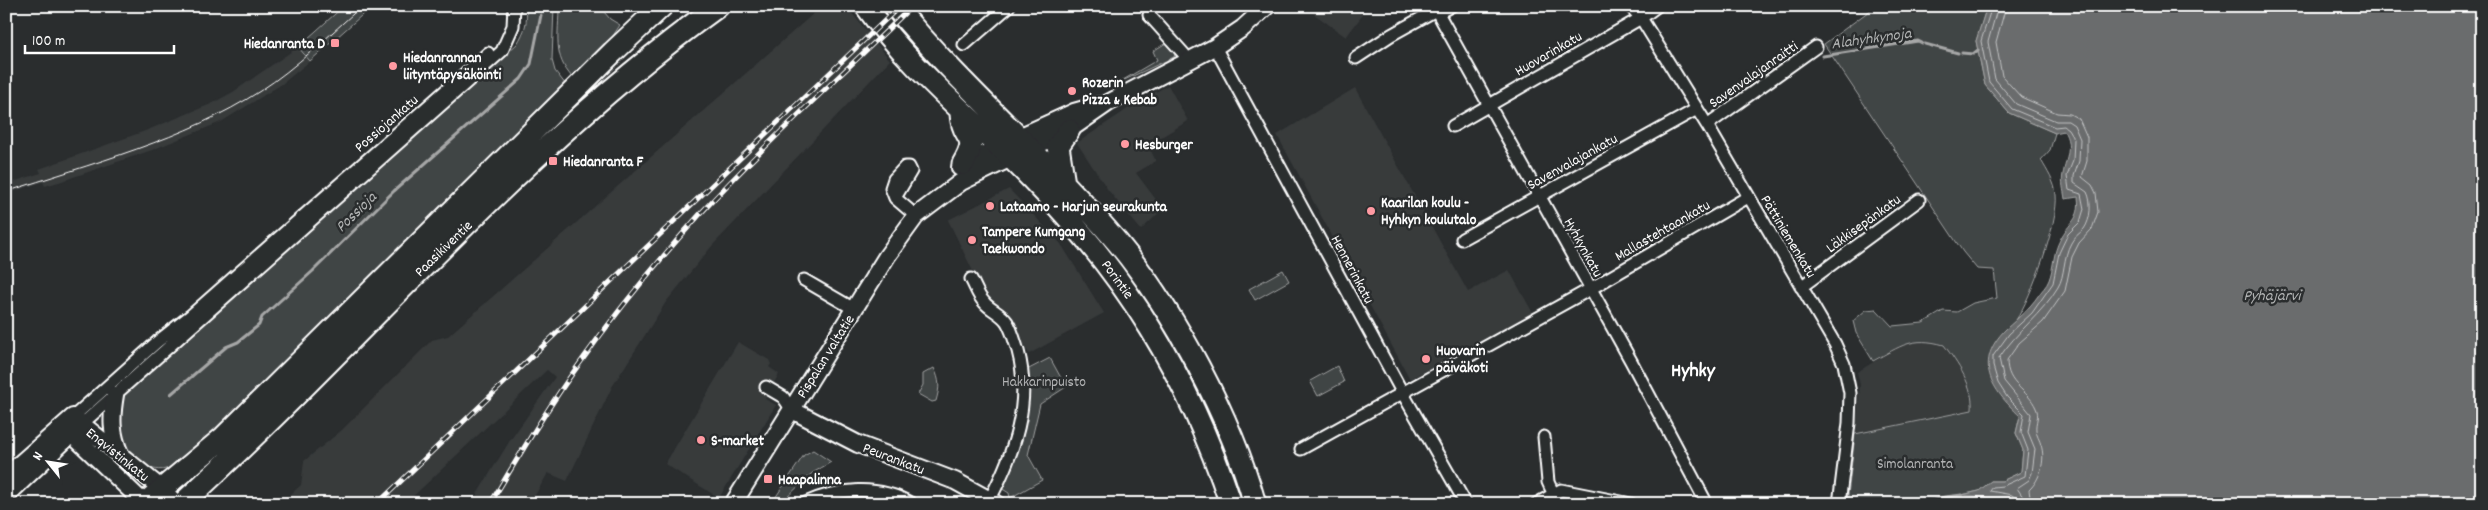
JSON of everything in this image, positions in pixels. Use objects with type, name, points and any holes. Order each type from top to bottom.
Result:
[{"type":"highway","name":"Paasikiventie","points":[[145,504],[169,496],[245,416],[662,6]]},
{"type":"highway","name":"Paasikiventie","points":[[182,504],[230,460],[431,259],[580,117],[632,71],[718,6]]},
{"type":"highway","name":"Porintie","points":[[866,6],[911,63],[961,109],[1064,184],[1120,246],[1144,279],[1197,364],[1239,456],[1255,504]]},
{"type":"highway","name":"Porintie","points":[[895,6],[1014,148],[1116,275],[1161,343],[1204,430],[1231,504]]},
{"type":"highway","points":[[961,109],[962,124],[970,137],[972,146],[963,164]]},
{"type":"highway","points":[[1064,184],[1058,146],[1070,130]]},
{"type":"main road","name":"Pispalan valtatie","points":[[733,504],[854,309],[919,213],[963,164],[1070,130],[1108,103],[1215,48],[1243,28],[1266,6]]},
{"type":"main road","name":"Pispalan valtatie","points":[[919,213],[960,182],[1074,112],[1108,103]]},
{"type":"main road","points":[[115,395],[111,417],[112,437],[122,458]]},
{"type":"main road","name":"Peurankatu","points":[[792,410],[858,444],[955,481],[993,501]]},
{"type":"main road","name":"Enqvistinkatu","points":[[73,425],[122,458],[169,496]]},
{"type":"main road","name":"Enqvistinkatu","points":[[6,476],[73,425]]},
{"type":"main road","name":"Enqvistinkatu","points":[[6,496],[73,425]]},
{"type":"main road","name":"Enqvistinkatu","points":[[73,425],[145,504]]},
{"type":"street","points":[[509,36],[514,16],[514,6]]},
{"type":"street","points":[[964,45],[1009,6]]},
{"type":"street","points":[[1356,58],[1436,9],[1451,6]]},
{"type":"street","name":"Pättiniemenkatu","points":[[1630,6],[1641,18],[1707,125],[1835,344],[1848,380],[1849,423],[1839,504]]},
{"type":"street","name":"Huovarinkatu","points":[[1453,126],[1641,18],[1657,6]]},
{"type":"street","name":"Hyhkynkatu","points":[[1436,9],[1707,504]]},
{"type":"street","points":[[1149,15],[1188,61]]},
{"type":"street","name":"Possiojankatu","points":[[73,425],[115,395],[502,51],[509,36]]},
{"type":"street","name":"Possiojankatu","points":[[73,425],[509,36]]},
{"type":"street","name":"Savenvalajanraitti","points":[[1707,125],[1816,47]]},
{"type":"street","name":"Hennerinkatu","points":[[1215,48],[1402,392],[1466,504]]},
{"type":"street","name":"Savenvalajankatu","points":[[1462,239],[1697,109]]},
{"type":"street","name":"Mallastehtaankatu","points":[[1302,449],[1590,289],[1748,197]]},
{"type":"street","points":[[895,198],[919,213]]},
{"type":"street","name":"Läkkisepänkatu","points":[[1801,287],[1919,200]]},
{"type":"street","points":[[971,279],[984,303],[1007,322],[1019,355],[1023,378],[1024,392],[1019,428],[993,501]]},
{"type":"street","points":[[804,280],[854,309]]},
{"type":"street","points":[[766,387],[783,397],[792,410]]},
{"type":"street","points":[[1544,437],[1548,482],[1553,493]]},
{"type":"street","points":[[803,504],[842,491],[878,490],[912,504]]},
{"type":"street","points":[[1536,504],[1561,490],[1631,504]]},
{"type":"shaded area","points":[[822,6],[846,6],[890,60],[712,246],[666,302],[612,387],[567,481],[548,473],[530,504],[471,504],[509,442],[555,377],[547,370],[405,504],[280,504],[301,485],[304,461],[342,430],[432,340],[448,336]]},
{"type":"shaded area","points":[[1303,6],[1360,6],[1362,16],[1346,37]]},
{"type":"shaded area","points":[[298,47],[310,61],[282,84],[221,122],[152,150],[59,182],[45,186],[43,182],[6,194],[6,184],[41,173],[39,169],[145,131],[211,104],[233,92]]},
{"type":"shaded area","points":[[1168,85],[1188,121],[1148,145],[1156,161],[1136,173],[1163,209],[1141,230],[1108,190],[1077,143],[1135,104]]},
{"type":"shaded area","name":"Kaarilan koulu - Hyhkyn koulutalo","points":[[1355,88],[1468,292],[1509,270],[1534,315],[1410,379],[1277,135]]},
{"type":"shaded area","points":[[1009,189],[1061,244],[1104,313],[1029,354],[1002,310],[985,296],[948,220]]},
{"type":"shaded area","points":[[1919,340],[1944,345],[1959,365],[1973,397],[1972,410],[1855,434],[1860,385],[1857,372],[1905,343]]},
{"type":"shaded area","points":[[738,342],[769,360],[771,364],[769,367],[779,374],[765,399],[776,405],[719,498],[665,464]]},
{"type":"green space","points":[[344,6],[370,8],[310,61],[298,47]]},
{"type":"green space","points":[[526,6],[554,6],[552,60],[555,71],[566,85],[256,392],[177,464],[167,469],[158,470],[142,463],[135,457],[118,433],[123,394],[517,44],[525,26],[527,17]]},
{"type":"green space","points":[[559,6],[599,6],[610,19],[620,25],[607,45],[573,78],[566,70],[559,53]]},
{"type":"green space","name":"Simolanranta","points":[[1876,6],[1987,6],[1976,41],[1985,85],[2009,113],[2055,133],[2050,150],[2041,160],[2052,181],[2056,195],[2056,207],[2049,240],[2029,295],[2015,321],[2005,330],[2020,416],[2016,433],[2023,450],[2021,472],[2002,481],[1991,481],[1979,491],[1921,504],[1847,504],[1855,434],[1972,410],[1968,384],[1960,368],[1944,345],[1933,342],[1907,344],[1873,361],[1856,333],[1853,321],[1866,310],[1876,309],[1892,326],[1923,323],[1943,311],[1957,312],[1973,303],[1997,298],[1994,270],[1977,269],[1963,252],[1824,44]]},
{"type":"green space","points":[[1166,43],[1174,47],[1176,51],[1174,57],[1118,83],[1157,60],[1153,51]]},
{"type":"green space","points":[[1283,270],[1289,281],[1255,300],[1249,289]]},
{"type":"green space","name":"Hakkarinpuisto","points":[[1050,358],[1066,387],[1040,404],[1028,455],[1042,480],[1010,498],[1009,493],[1001,488],[1020,442],[1025,371]]},
{"type":"green space","points":[[1337,366],[1344,382],[1318,396],[1310,381]]},
{"type":"green space","points":[[934,368],[939,388],[936,401],[932,402],[918,394],[923,385],[923,374]]},
{"type":"green space","points":[[813,450],[831,462],[811,474],[780,504],[771,504],[804,455]]},
{"type":"water","name":"Pyhäjärvi","points":[[1987,6],[2482,6],[2482,504],[2011,504],[2013,500],[1962,495],[1979,491],[1991,481],[2002,481],[2021,472],[2023,450],[2016,433],[2020,416],[2001,396],[1994,385],[1988,364],[1990,353],[1996,341],[2031,305],[2047,284],[2058,245],[2078,211],[2078,197],[2065,199],[2062,183],[2068,147],[2064,131],[2055,133],[2009,113],[1985,85],[1976,41]]},
{"type":"waterway","name":"Possioja","points":[[171,394],[226,347],[238,342],[259,325],[262,317],[313,271],[394,191],[521,79],[531,64],[541,15]]},
{"type":"waterway","name":"Alahyhkynoja","points":[[1823,56],[1918,41],[1922,43]]},
{"type":"waterway","name":"Alahyhkynoja","points":[[1925,44],[1958,53]]},
{"type":"waterway","name":"Alahyhkynoja","points":[[1962,53],[1973,54],[1978,50]]},
{"type":"waterway","points":[[1921,504],[1945,497],[1962,495]]},
{"type":"tram line","points":[[6,192],[137,149],[169,137],[232,108],[287,72],[362,6]]},
{"type":"railway","points":[[377,504],[900,6]]},
{"type":"railway","points":[[490,504],[568,380],[623,305],[669,249],[726,186],[912,6]]},
{"type":"place","name":"Hiedanranta D","points":[[335,43]]},
{"type":"place","name":"Hiedanrannan liityntäpysäköinti","points":[[393,66]]},
{"type":"place","name":"Rozerin Pizza & Kebab","points":[[1072,91]]},
{"type":"place","name":"Hesburger","points":[[1125,144]]},
{"type":"place","name":"Hiedanranta F","points":[[553,161]]},
{"type":"place","name":"Lataamo - Harjun seurakunta","points":[[990,206]]},
{"type":"place","name":"Kaarilan koulu - Hyhkyn koulutalo","points":[[1371,211]]},
{"type":"place","name":"Tampere Kumgang Taekwondo","points":[[972,240]]},
{"type":"place","name":"Huovarin päiväkoti","points":[[1426,359]]},
{"type":"place","name":"S-market","points":[[701,440]]},
{"type":"place","name":"Haapalinna","points":[[768,479]]},
{"type":"district","name":"Hyhky","points":[[1693,369]]}]
